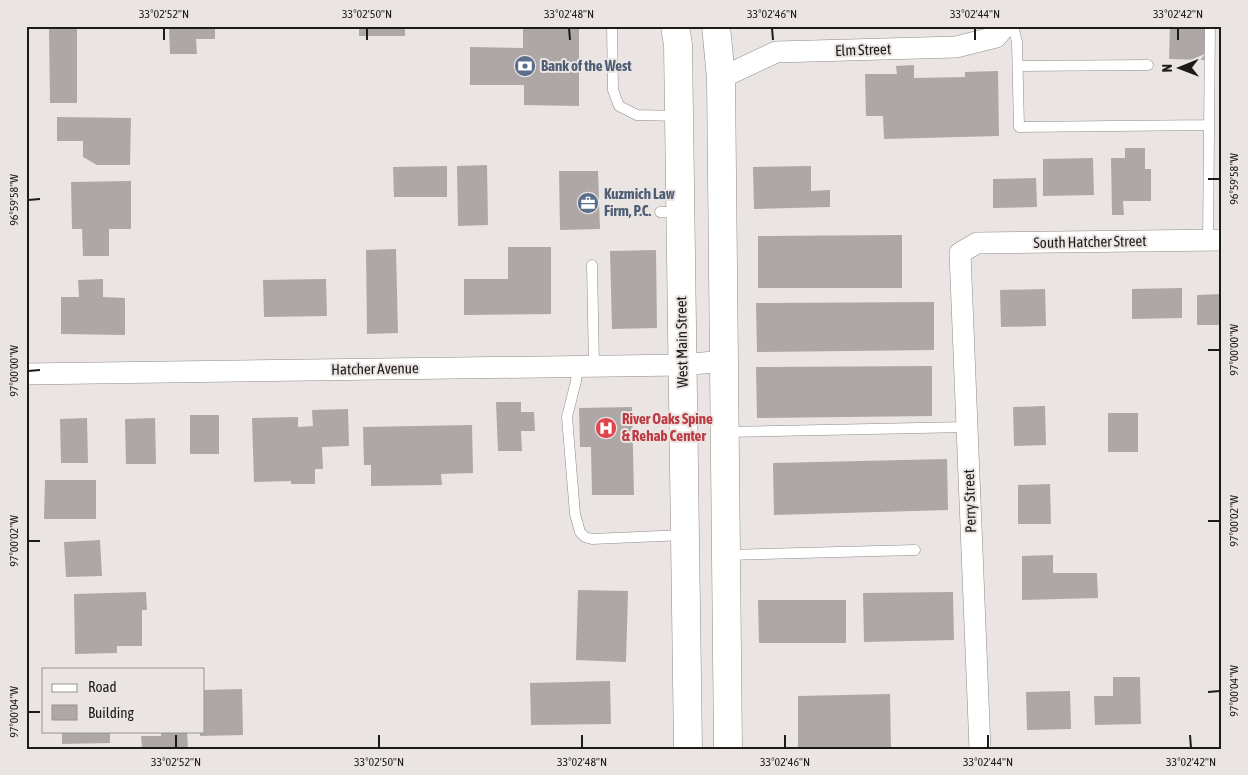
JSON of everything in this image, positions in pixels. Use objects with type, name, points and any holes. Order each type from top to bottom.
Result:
[{"type":"main road","name":"West Main Street","points":[[675,26],[678,45],[679,116],[670,212],[682,365],[688,749]]},
{"type":"main road","points":[[716,26],[721,78],[728,749]]},
{"type":"street","name":"Elm Street","points":[[721,78],[776,52],[956,47],[996,37],[1005,26]]},
{"type":"street","name":"South Hatcher Street","points":[[960,253],[977,243],[1215,240]]},
{"type":"street","name":"Perry Street","points":[[960,253],[980,749]]},
{"type":"street","name":"Hatcher Avenue","points":[[26,374],[682,365],[724,361]]},
{"type":"lane","points":[[612,26],[613,90],[619,106],[637,115],[679,116]]},
{"type":"lane","points":[[1013,26],[1017,42],[1019,127],[1209,125]]},
{"type":"lane","points":[[1210,26],[1209,125],[1215,240]]},
{"type":"lane","points":[[1018,66],[1148,65]]},
{"type":"lane","points":[[592,265],[586,366],[576,381],[567,417],[575,514],[580,532],[585,537],[592,539],[685,535]]},
{"type":"lane","points":[[725,432],[967,427]]},
{"type":"lane","points":[[726,555],[915,550]]},
{"type":"building","points":[[49,26],[82,26],[82,29],[77,29],[77,103],[50,103]]},
{"type":"building","points":[[169,26],[215,26],[215,39],[196,39],[197,54],[170,54]]},
{"type":"building","points":[[359,26],[405,26],[405,36],[359,36]]},
{"type":"building","name":"Bank of the West","points":[[523,26],[579,26],[579,106],[524,105],[524,85],[470,85],[470,47],[523,48]]},
{"type":"building","points":[[1170,26],[1206,26],[1205,60],[1169,59]]},
{"type":"building","points":[[914,65],[914,78],[965,77],[965,72],[998,71],[999,136],[884,139],[883,116],[866,116],[865,74],[897,74],[896,66]]},
{"type":"building","points":[[57,117],[131,118],[130,165],[97,165],[83,157],[83,141],[57,141]]},
{"type":"building","points":[[1125,148],[1145,148],[1145,169],[1151,169],[1151,201],[1123,201],[1124,215],[1112,215],[1111,158],[1125,158]]},
{"type":"building","points":[[1093,158],[1094,195],[1043,196],[1043,159]]},
{"type":"building","points":[[487,165],[488,225],[458,226],[457,166]]},
{"type":"building","points":[[447,166],[447,197],[394,197],[393,167]]},
{"type":"building","points":[[811,166],[811,191],[830,190],[830,207],[754,209],[753,167]]},
{"type":"building","points":[[559,171],[598,171],[600,229],[560,230]]},
{"type":"building","points":[[1036,178],[1037,207],[993,208],[993,179]]},
{"type":"building","points":[[131,181],[131,229],[109,229],[109,256],[83,256],[82,229],[72,229],[71,182]]},
{"type":"building","points":[[902,235],[902,288],[758,288],[758,236]]},
{"type":"building","points":[[508,247],[551,247],[551,314],[464,315],[464,279],[508,279]]},
{"type":"building","points":[[396,249],[398,333],[367,334],[366,250]]},
{"type":"building","points":[[656,250],[657,328],[612,329],[610,251]]},
{"type":"building","points":[[103,279],[103,297],[125,298],[125,335],[61,334],[61,297],[79,297],[78,280]]},
{"type":"building","points":[[326,279],[327,316],[264,317],[263,280]]},
{"type":"building","points":[[1182,288],[1182,318],[1132,319],[1132,289]]},
{"type":"building","points":[[1045,289],[1046,326],[1001,327],[1000,290]]},
{"type":"building","points":[[1222,294],[1222,325],[1197,325],[1197,295]]},
{"type":"building","points":[[934,302],[934,350],[757,352],[756,303]]},
{"type":"building","points":[[932,366],[932,416],[757,418],[756,367]]},
{"type":"building","points":[[496,402],[521,402],[521,412],[534,412],[535,431],[521,431],[522,451],[498,451]]},
{"type":"building","points":[[1045,406],[1046,445],[1014,446],[1013,407]]},
{"type":"building","points":[[632,407],[634,495],[592,495],[591,447],[580,447],[579,408]]},
{"type":"building","points":[[348,409],[349,446],[322,447],[323,469],[315,469],[315,484],[291,484],[291,481],[254,482],[252,418],[298,417],[298,427],[313,426],[312,410]]},
{"type":"building","points":[[1108,413],[1138,413],[1138,452],[1108,452]]},
{"type":"building","points":[[190,415],[219,415],[219,454],[190,454]]},
{"type":"building","points":[[87,418],[88,463],[61,463],[60,419]]},
{"type":"building","points":[[155,418],[156,464],[126,464],[125,419]]},
{"type":"building","points":[[472,425],[473,473],[441,474],[442,485],[371,486],[371,465],[364,465],[363,427]]},
{"type":"building","points":[[947,459],[948,510],[774,515],[773,463]]},
{"type":"building","points":[[45,480],[96,480],[96,519],[44,519]]},
{"type":"building","points":[[1050,484],[1051,524],[1018,524],[1018,485]]},
{"type":"building","points":[[100,540],[102,576],[66,577],[64,542]]},
{"type":"building","points":[[1053,555],[1053,573],[1097,573],[1098,598],[1022,600],[1022,556]]},
{"type":"building","points":[[578,590],[628,591],[626,662],[576,660]]},
{"type":"building","points":[[146,592],[147,610],[142,610],[142,646],[117,646],[117,653],[75,654],[74,594]]},
{"type":"building","points":[[953,592],[954,640],[864,642],[863,593]]},
{"type":"building","points":[[758,600],[846,600],[846,643],[759,643]]},
{"type":"building","points":[[1113,677],[1140,677],[1141,724],[1095,725],[1094,696],[1113,696]]},
{"type":"building","points":[[610,681],[611,724],[531,725],[530,683]]},
{"type":"building","points":[[242,689],[243,735],[200,736],[200,732],[205,732],[205,690]]},
{"type":"building","points":[[1070,691],[1071,729],[1027,730],[1026,692]]},
{"type":"building","points":[[890,694],[891,749],[798,749],[798,696]]},
{"type":"building","points":[[62,732],[110,732],[110,743],[62,744]]},
{"type":"building","points":[[161,732],[187,732],[188,749],[142,749],[141,736],[161,736]]},
{"type":"place","name":"Bank of the West","points":[[525,66]]},
{"type":"place","name":"Kuzmich Law Firm, P.C.","points":[[588,203]]},
{"type":"place","name":"River Oaks Spine & Rehab Center","points":[[606,428]]}]
